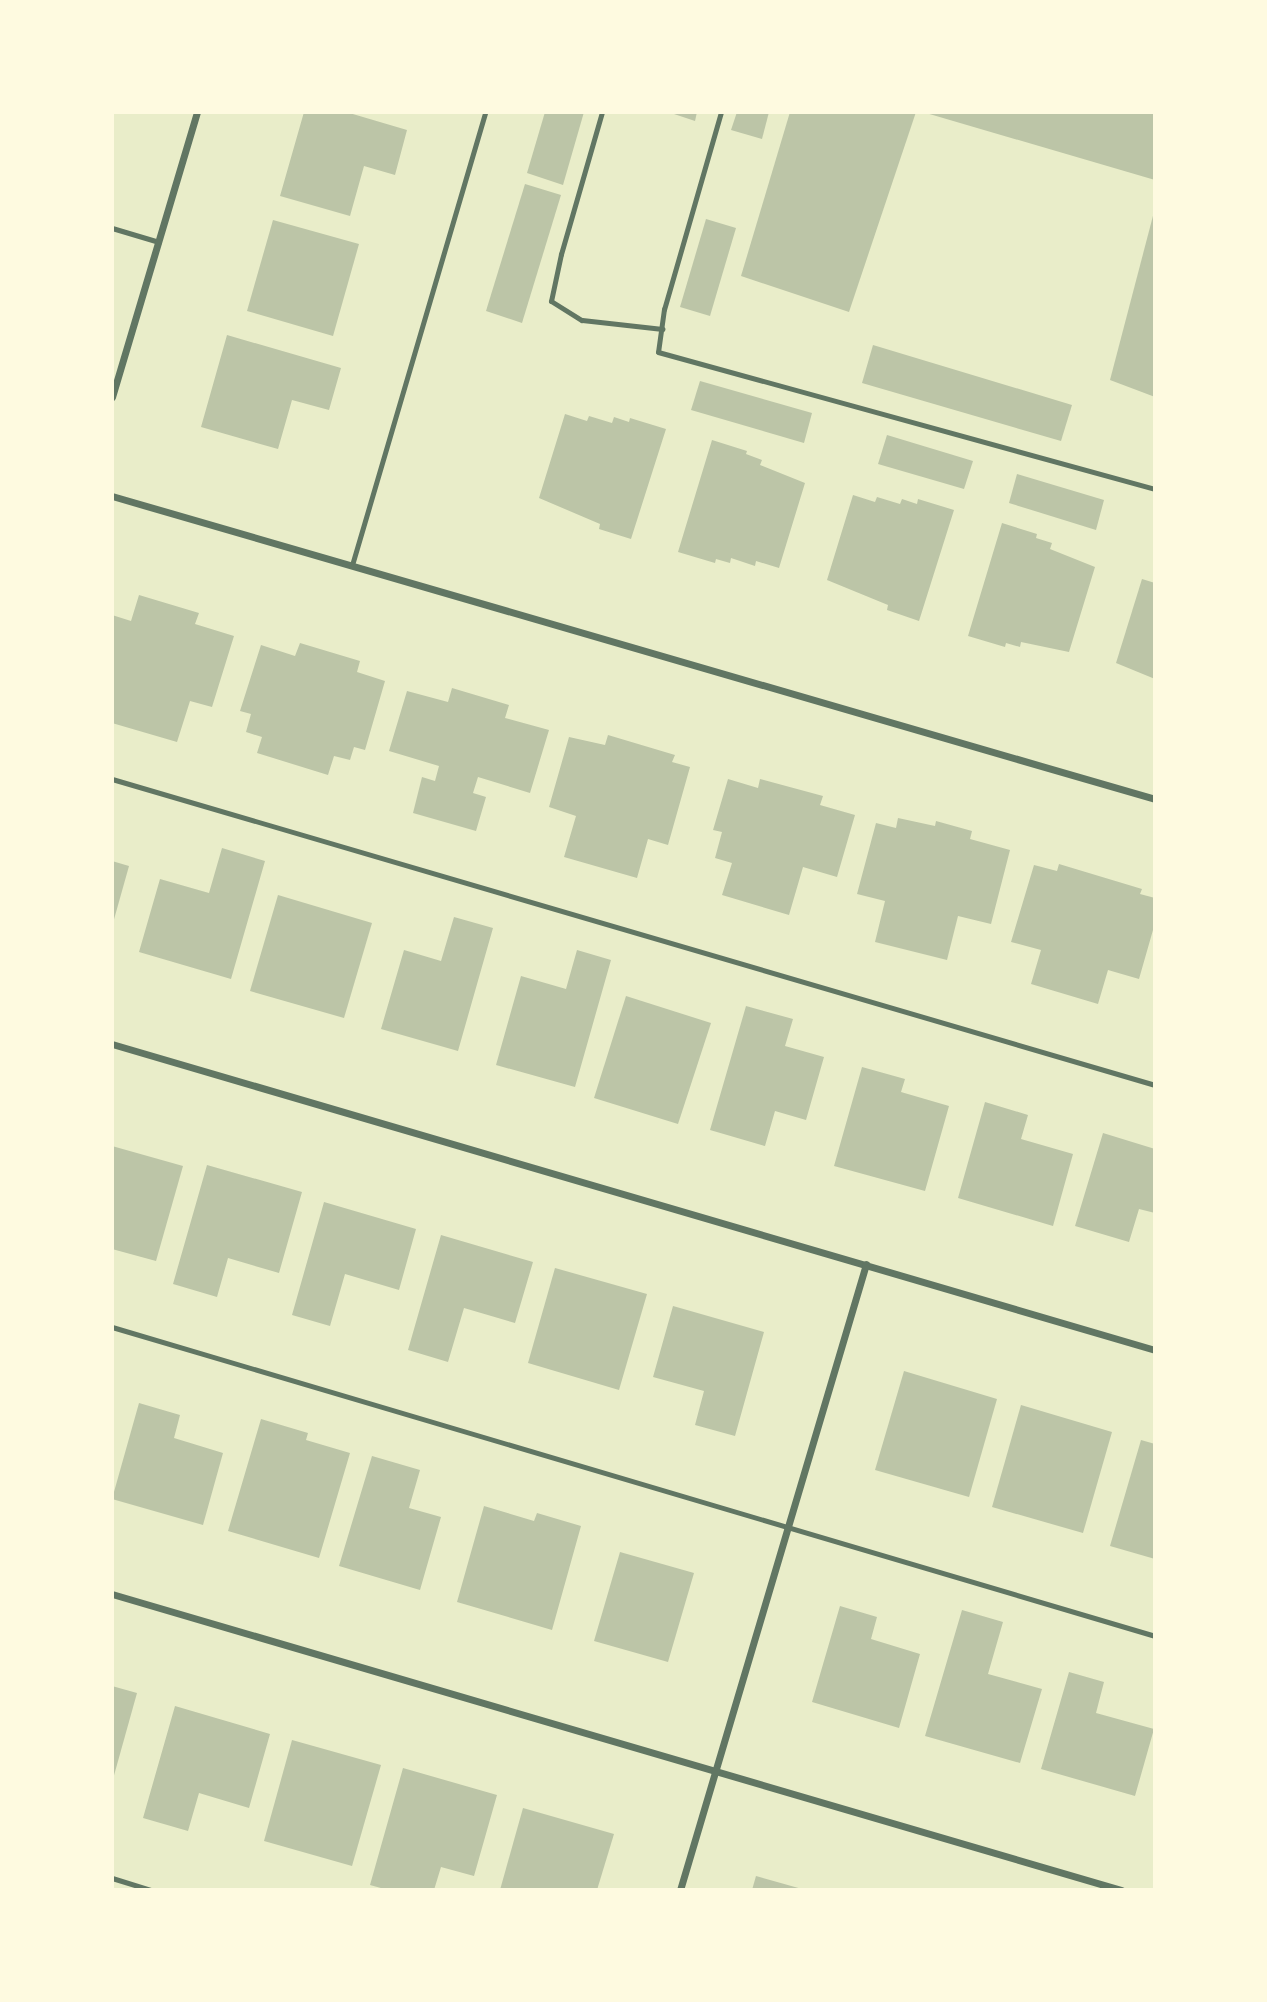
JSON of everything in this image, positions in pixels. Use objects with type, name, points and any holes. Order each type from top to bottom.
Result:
[{"type":"street","points":[[112,397],[197,112]]},
{"type":"street","points":[[112,496],[1155,799]]},
{"type":"street","points":[[112,1044],[1155,1350]]},
{"type":"street","points":[[680,1890],[866,1264]]},
{"type":"street","points":[[112,1594],[716,1769],[1121,1890]]},
{"type":"lane","points":[[352,565],[485,112]]},
{"type":"lane","points":[[602,112],[561,254],[551,301],[582,320],[662,329]]},
{"type":"lane","points":[[721,112],[664,309],[658,352],[1155,489]]},
{"type":"lane","points":[[112,228],[159,242]]},
{"type":"lane","points":[[112,779],[1155,1085]]},
{"type":"lane","points":[[112,1328],[787,1530],[1155,1636]]},
{"type":"lane","points":[[112,1878],[152,1890]]},
{"type":"building","points":[[304,112],[346,112],[407,130],[395,175],[364,166],[350,216],[280,196]]},
{"type":"building","points":[[545,112],[584,112],[563,185],[527,173]]},
{"type":"building","points":[[668,112],[697,112],[695,121]]},
{"type":"building","points":[[737,112],[769,112],[762,139],[731,130]]},
{"type":"building","points":[[790,112],[916,112],[849,312],[741,276]]},
{"type":"building","points":[[1155,112],[1155,180],[926,113]]},
{"type":"building","points":[[525,184],[561,195],[522,323],[486,311]]},
{"type":"building","points":[[1155,212],[1155,397],[1110,380]]},
{"type":"building","points":[[706,219],[736,228],[710,316],[680,307]]},
{"type":"building","points":[[273,220],[359,244],[333,336],[247,311]]},
{"type":"building","points":[[227,335],[341,368],[329,410],[292,400],[278,449],[201,427]]},
{"type":"building","points":[[873,345],[1072,405],[1061,441],[862,383]]},
{"type":"building","points":[[700,381],[812,413],[804,443],[691,410]]},
{"type":"building","points":[[565,414],[587,421],[589,416],[612,423],[614,417],[629,422],[630,418],[666,429],[631,539],[599,529],[600,524],[539,498]]},
{"type":"building","points":[[887,435],[973,461],[964,489],[878,464]]},
{"type":"building","points":[[712,440],[747,451],[746,454],[762,460],[760,465],[805,483],[779,568],[756,561],[755,566],[731,558],[730,563],[716,559],[715,563],[678,552]]},
{"type":"building","points":[[1017,474],[1104,500],[1096,530],[1009,503]]},
{"type":"building","points":[[853,495],[875,502],[877,497],[900,504],[902,499],[917,504],[918,499],[954,510],[919,621],[887,610],[888,605],[827,580]]},
{"type":"building","points":[[1002,523],[1037,534],[1036,538],[1052,543],[1050,549],[1095,567],[1069,652],[1021,642],[1020,647],[1006,643],[1005,647],[968,636]]},
{"type":"building","points":[[1142,579],[1155,583],[1155,679],[1116,663]]},
{"type":"building","points":[[139,595],[199,613],[195,624],[234,636],[212,707],[190,701],[177,742],[112,723],[112,615],[131,621]]},
{"type":"building","points":[[300,643],[360,661],[357,672],[385,681],[365,750],[354,747],[350,760],[334,756],[328,775],[257,753],[262,737],[246,732],[251,714],[240,711],[261,645],[295,656]]},
{"type":"building","points":[[452,688],[509,705],[505,718],[549,730],[530,793],[478,777],[473,793],[486,797],[476,831],[413,813],[422,777],[435,781],[439,766],[389,751],[407,691],[448,702]]},
{"type":"building","points":[[608,735],[675,755],[672,762],[690,767],[668,845],[648,839],[637,878],[564,857],[576,816],[549,807],[569,737],[605,745]]},
{"type":"building","points":[[728,779],[758,788],[760,779],[823,796],[820,805],[855,815],[837,877],[803,867],[789,915],[722,895],[732,863],[715,858],[722,832],[713,830]]},
{"type":"building","points":[[898,818],[935,826],[936,821],[972,831],[970,839],[1010,850],[991,924],[958,916],[947,960],[875,942],[885,901],[857,894],[876,823],[896,828]]},
{"type":"building","points":[[222,848],[265,861],[231,979],[139,952],[160,879],[209,893]]},
{"type":"building","points":[[112,861],[129,866],[113,923],[112,923]]},
{"type":"building","points":[[1059,864],[1142,889],[1140,894],[1155,898],[1155,923],[1139,979],[1108,970],[1098,1004],[1031,984],[1041,950],[1011,942],[1034,865],[1057,871]]},
{"type":"building","points":[[278,895],[372,923],[344,1018],[250,991]]},
{"type":"building","points":[[454,917],[493,928],[458,1051],[381,1029],[404,950],[441,961]]},
{"type":"building","points":[[577,950],[611,960],[575,1087],[496,1065],[521,976],[566,989]]},
{"type":"building","points":[[626,996],[711,1023],[678,1124],[594,1098]]},
{"type":"building","points":[[746,1006],[793,1019],[785,1046],[824,1057],[806,1120],[775,1111],[765,1146],[710,1130]]},
{"type":"building","points":[[862,1067],[905,1079],[901,1092],[949,1106],[925,1191],[834,1166]]},
{"type":"building","points":[[985,1102],[1028,1115],[1021,1139],[1073,1154],[1053,1226],[958,1198]]},
{"type":"building","points":[[1103,1133],[1155,1149],[1155,1213],[1139,1209],[1129,1242],[1075,1226]]},
{"type":"building","points":[[112,1146],[183,1166],[156,1261],[112,1249]]},
{"type":"building","points":[[207,1165],[302,1192],[279,1273],[228,1258],[217,1297],[173,1284]]},
{"type":"building","points":[[324,1202],[416,1229],[399,1290],[345,1274],[330,1326],[292,1315]]},
{"type":"building","points":[[441,1235],[533,1262],[515,1323],[464,1308],[448,1362],[408,1350]]},
{"type":"building","points":[[555,1268],[647,1294],[619,1390],[528,1363]]},
{"type":"building","points":[[673,1306],[764,1332],[735,1436],[695,1425],[704,1391],[653,1377]]},
{"type":"building","points":[[904,1371],[997,1399],[969,1497],[875,1470]]},
{"type":"building","points":[[139,1403],[180,1415],[174,1438],[223,1453],[203,1525],[112,1499]]},
{"type":"building","points":[[1021,1405],[1112,1432],[1083,1533],[992,1507]]},
{"type":"building","points":[[261,1419],[308,1433],[306,1440],[350,1453],[319,1558],[228,1531]]},
{"type":"building","points":[[1141,1440],[1155,1444],[1155,1559],[1110,1546]]},
{"type":"building","points":[[372,1456],[420,1470],[409,1508],[441,1517],[420,1590],[339,1566]]},
{"type":"building","points":[[484,1506],[534,1521],[537,1513],[581,1526],[552,1630],[457,1602]]},
{"type":"building","points":[[620,1552],[694,1573],[668,1662],[594,1641]]},
{"type":"building","points":[[840,1606],[877,1617],[871,1639],[920,1654],[899,1728],[812,1702]]},
{"type":"building","points":[[962,1610],[1003,1622],[988,1674],[1042,1689],[1020,1763],[925,1736]]},
{"type":"building","points":[[1069,1672],[1104,1682],[1096,1713],[1154,1729],[1135,1796],[1041,1769]]},
{"type":"building","points":[[112,1686],[137,1693],[113,1779],[112,1778]]},
{"type":"building","points":[[175,1706],[270,1734],[249,1808],[199,1793],[188,1831],[143,1818]]},
{"type":"building","points":[[292,1740],[381,1765],[352,1866],[264,1841]]},
{"type":"building","points":[[403,1768],[497,1795],[474,1876],[441,1867],[434,1890],[388,1890],[370,1885]]},
{"type":"building","points":[[523,1808],[614,1834],[597,1890],[500,1890]]},
{"type":"building","points":[[756,1876],[802,1889],[802,1890],[752,1890]]}]
